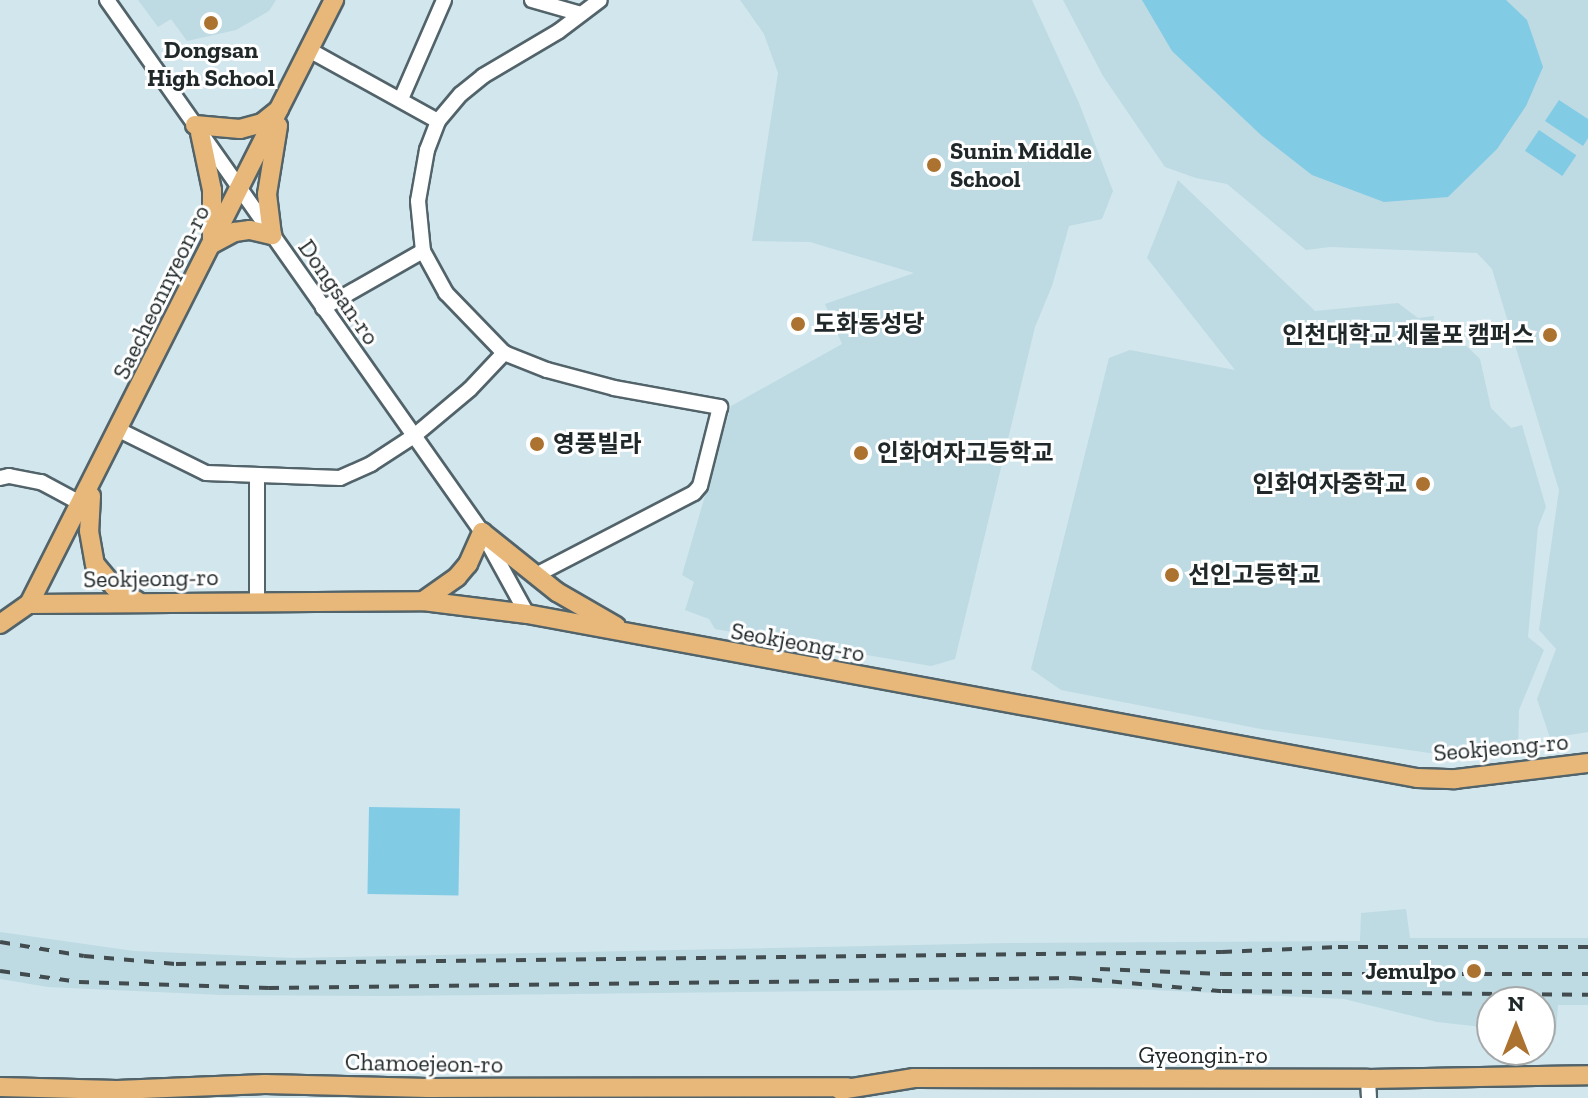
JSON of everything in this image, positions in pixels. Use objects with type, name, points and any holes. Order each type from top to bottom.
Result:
[{"type":"main road","name":"Saecheonnyeon-ro","points":[[29,604],[311,51],[334,0]]},
{"type":"main road","points":[[281,108],[267,194],[272,235],[250,230],[235,232],[212,244],[212,190],[198,129],[240,129],[262,123],[281,108]]},
{"type":"main road","points":[[91,486],[89,531],[95,564],[114,587],[139,603]]},
{"type":"main road","points":[[423,601],[463,571],[482,532],[586,610],[636,637]]},
{"type":"main road","name":"Seokjeong-ro","points":[[29,604],[423,601],[527,614],[636,637],[1417,778],[1455,779],[1588,763]]},
{"type":"main road","points":[[0,624],[29,604]]},
{"type":"main road","name":"Gyeongin-ro","points":[[820,1098],[848,1087],[914,1078],[1369,1089],[1588,1075]]},
{"type":"main road","name":"Chamoejeon-ro","points":[[0,1087],[268,1091],[848,1087]]},
{"type":"street","name":"Dongsan-ro","points":[[107,0],[482,532],[527,614]]},
{"type":"street","points":[[401,99],[444,0]]},
{"type":"street","points":[[532,0],[581,14]]},
{"type":"street","points":[[536,575],[694,493],[700,486],[720,407],[614,388],[547,370],[504,353],[446,293],[423,251],[419,184],[438,121],[471,85],[600,0]]},
{"type":"street","points":[[311,51],[438,121]]},
{"type":"street","points":[[323,308],[423,251]]},
{"type":"street","points":[[119,430],[196,470],[257,477],[340,478],[371,464],[414,436],[470,389],[504,353]]},
{"type":"street","points":[[0,478],[9,476],[41,482],[82,504]]},
{"type":"street","points":[[257,477],[257,600]]},
{"type":"shaded area","name":"Dongsan High School","points":[[138,0],[276,0],[269,11],[236,30],[187,41],[171,19],[158,27]]},
{"type":"shaded area","points":[[740,0],[1032,0],[1079,103],[1113,191],[1102,219],[1069,226],[1052,286],[1035,327],[955,659],[931,666],[715,629],[709,619],[685,610],[694,582],[682,575],[731,406],[842,344],[825,304],[914,273],[810,242],[752,241],[778,73],[764,34]]},
{"type":"shaded area","name":"인천대학교 제물포 캠퍼스","points":[[1063,0],[1588,0],[1588,732],[1550,738],[1537,699],[1556,649],[1539,630],[1559,490],[1492,269],[1477,253],[1330,247],[1306,250],[1227,184],[1196,178],[1165,167],[1103,76]]},
{"type":"shaded area","points":[[1142,0],[1506,0],[1527,20],[1543,67],[1526,106],[1497,149],[1448,197],[1384,202],[1312,175],[1262,136],[1172,51]]},
{"type":"shaded area","points":[[1559,100],[1588,119],[1588,138],[1583,146],[1545,121]]},
{"type":"shaded area","points":[[1539,130],[1576,155],[1562,176],[1525,151]]},
{"type":"shaded area","name":"인화여자중학교","points":[[1178,180],[1315,311],[1398,303],[1418,318],[1434,316],[1433,326],[1457,337],[1480,359],[1491,408],[1511,428],[1522,425],[1546,507],[1538,527],[1528,637],[1544,650],[1519,710],[1518,748],[1451,756],[1261,729],[1061,690],[1031,669],[1109,358],[1130,350],[1235,370],[1147,258]]},
{"type":"shaded area","points":[[369,807],[460,809],[458,896],[367,894]]},
{"type":"shaded area","points":[[1406,909],[1410,938],[1588,938],[1588,1005],[1558,1005],[1556,1035],[1556,986],[1476,986],[1476,1026],[1437,1022],[1344,999],[1110,988],[222,995],[48,987],[0,979],[0,932],[134,951],[294,958],[1010,943],[1360,941],[1361,913]]},
{"type":"railway","points":[[0,942],[84,956],[176,964],[1222,952],[1338,947],[1588,947]]},
{"type":"railway","points":[[1100,969],[1222,974],[1588,974]]},
{"type":"railway","points":[[0,971],[79,982],[269,988],[1072,978],[1222,991],[1588,995]]},
{"type":"place","name":"Dongsan High School","points":[[211,23]]},
{"type":"place","name":"Sunin Middle School","points":[[934,165]]},
{"type":"place","name":"도화동성당","points":[[798,324]]},
{"type":"place","name":"인천대학교 제물포 캠퍼스","points":[[1550,335]]},
{"type":"place","name":"영풍빌라","points":[[537,444]]},
{"type":"place","name":"인화여자고등학교","points":[[861,453]]},
{"type":"place","name":"인화여자중학교","points":[[1423,484]]},
{"type":"place","name":"선인고등학교","points":[[1172,575]]},
{"type":"place","name":"Jemulpo","points":[[1474,971]]}]
